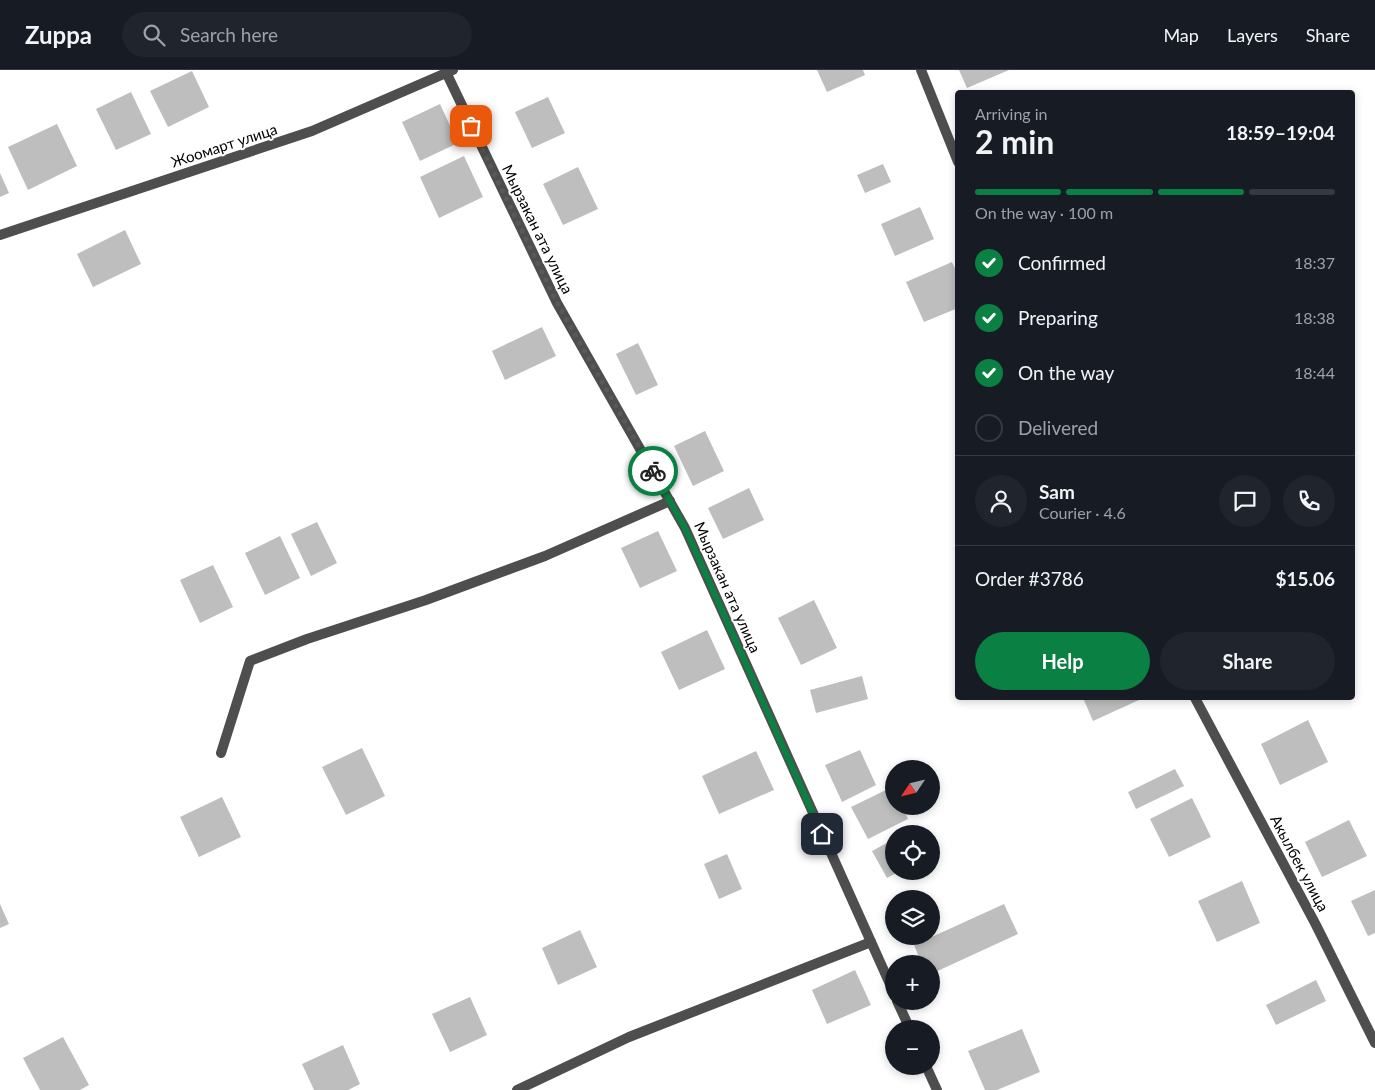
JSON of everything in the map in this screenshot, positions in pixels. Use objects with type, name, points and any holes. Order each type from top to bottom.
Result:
[{"type":"street","points":[[921,70],[955,155]]},
{"type":"street","name":"Жоомарт улица","points":[[0,235],[312,131],[448,71]]},
{"type":"street","name":"Мырзакан ата улица","points":[[448,71],[557,303],[685,528],[885,973]]},
{"type":"street","points":[[221,753],[250,661],[307,639],[426,600],[545,556],[670,501]]},
{"type":"street","name":"Акылбек улица","points":[[1197,700],[1316,925],[1375,1043]]},
{"type":"street","points":[[517,1090],[629,1037],[871,942]]},
{"type":"street","points":[[930,1075],[937,1090]]},
{"type":"building","points":[[817,70],[863,70],[865,75],[827,92]]},
{"type":"building","points":[[959,70],[1009,70],[967,88]]},
{"type":"building","points":[[192,71],[209,107],[168,127],[150,91]]},
{"type":"building","points":[[131,92],[151,134],[116,150],[96,109]]},
{"type":"building","points":[[548,97],[565,133],[532,148],[515,112]]},
{"type":"building","points":[[440,104],[458,143],[420,161],[402,122]]},
{"type":"building","points":[[57,124],[77,166],[28,190],[8,147]]},
{"type":"building","points":[[464,156],[483,197],[439,218],[420,177]]},
{"type":"building","points":[[883,164],[891,182],[865,193],[857,175]]},
{"type":"building","points":[[578,167],[598,209],[563,225],[543,184]]},
{"type":"building","points":[[0,173],[9,193],[0,197]]},
{"type":"building","points":[[920,207],[934,239],[895,256],[881,224]]},
{"type":"building","points":[[125,230],[141,264],[93,287],[77,254]]},
{"type":"building","points":[[952,262],[955,268],[955,309],[924,322],[906,282]]},
{"type":"building","points":[[542,327],[556,356],[505,380],[492,351]]},
{"type":"building","points":[[638,343],[658,385],[636,395],[616,354]]},
{"type":"building","points":[[705,431],[724,471],[693,486],[674,446]]},
{"type":"building","points":[[749,488],[764,520],[723,539],[708,508]]},
{"type":"building","points":[[317,522],[337,563],[311,576],[291,534]]},
{"type":"building","points":[[658,531],[677,571],[640,588],[621,548]]},
{"type":"building","points":[[280,536],[300,578],[265,595],[245,553]]},
{"type":"building","points":[[213,565],[233,607],[200,623],[180,580]]},
{"type":"building","points":[[814,600],[837,648],[801,665],[778,618]]},
{"type":"building","points":[[707,630],[725,669],[679,690],[661,652]]},
{"type":"building","points":[[862,676],[868,699],[816,713],[810,690]]},
{"type":"building","points":[[1084,700],[1139,700],[1093,721]]},
{"type":"building","points":[[1308,720],[1328,762],[1280,785],[1261,744]]},
{"type":"building","points":[[362,748],[385,796],[346,815],[322,767]]},
{"type":"building","points":[[860,750],[876,785],[842,802],[825,765]]},
{"type":"building","points":[[756,751],[774,790],[719,814],[702,776]]},
{"type":"building","points":[[1175,769],[1184,786],[1136,809],[1128,792]]},
{"type":"building","points":[[885,790],[885,815],[906,815],[908,819],[896,825],[885,825],[885,830],[868,839],[851,807]]},
{"type":"building","points":[[222,797],[241,837],[199,857],[180,817]]},
{"type":"building","points":[[1192,798],[1211,837],[1169,857],[1150,819]]},
{"type":"building","points":[[1349,820],[1367,856],[1322,877],[1305,842]]},
{"type":"building","points":[[885,844],[885,874],[872,851]]},
{"type":"building","points":[[727,854],[742,889],[719,899],[704,864]]},
{"type":"building","points":[[1242,881],[1260,923],[1217,942],[1198,901]]},
{"type":"building","points":[[1375,890],[1375,933],[1368,936],[1351,901]]},
{"type":"building","points":[[0,904],[9,924],[0,928]]},
{"type":"building","points":[[1004,904],[1018,934],[940,970],[940,955],[918,955],[914,945],[940,945],[940,933]]},
{"type":"building","points":[[580,930],[597,967],[558,985],[542,948]]},
{"type":"building","points":[[855,970],[871,1005],[827,1024],[812,990]]},
{"type":"building","points":[[1316,980],[1326,1001],[1276,1025],[1266,1005]]},
{"type":"building","points":[[470,997],[487,1035],[450,1052],[432,1014]]},
{"type":"building","points":[[1022,1029],[1040,1072],[997,1090],[985,1090],[968,1051]]},
{"type":"building","points":[[63,1037],[89,1085],[80,1090],[40,1090],[23,1058]]},
{"type":"building","points":[[343,1045],[360,1084],[348,1090],[314,1090],[302,1064]]},
{"type":"way so far","points":[[471,126],[557,303],[653,471]]},
{"type":"route","points":[[653,471],[685,528],[822,834]]}]
